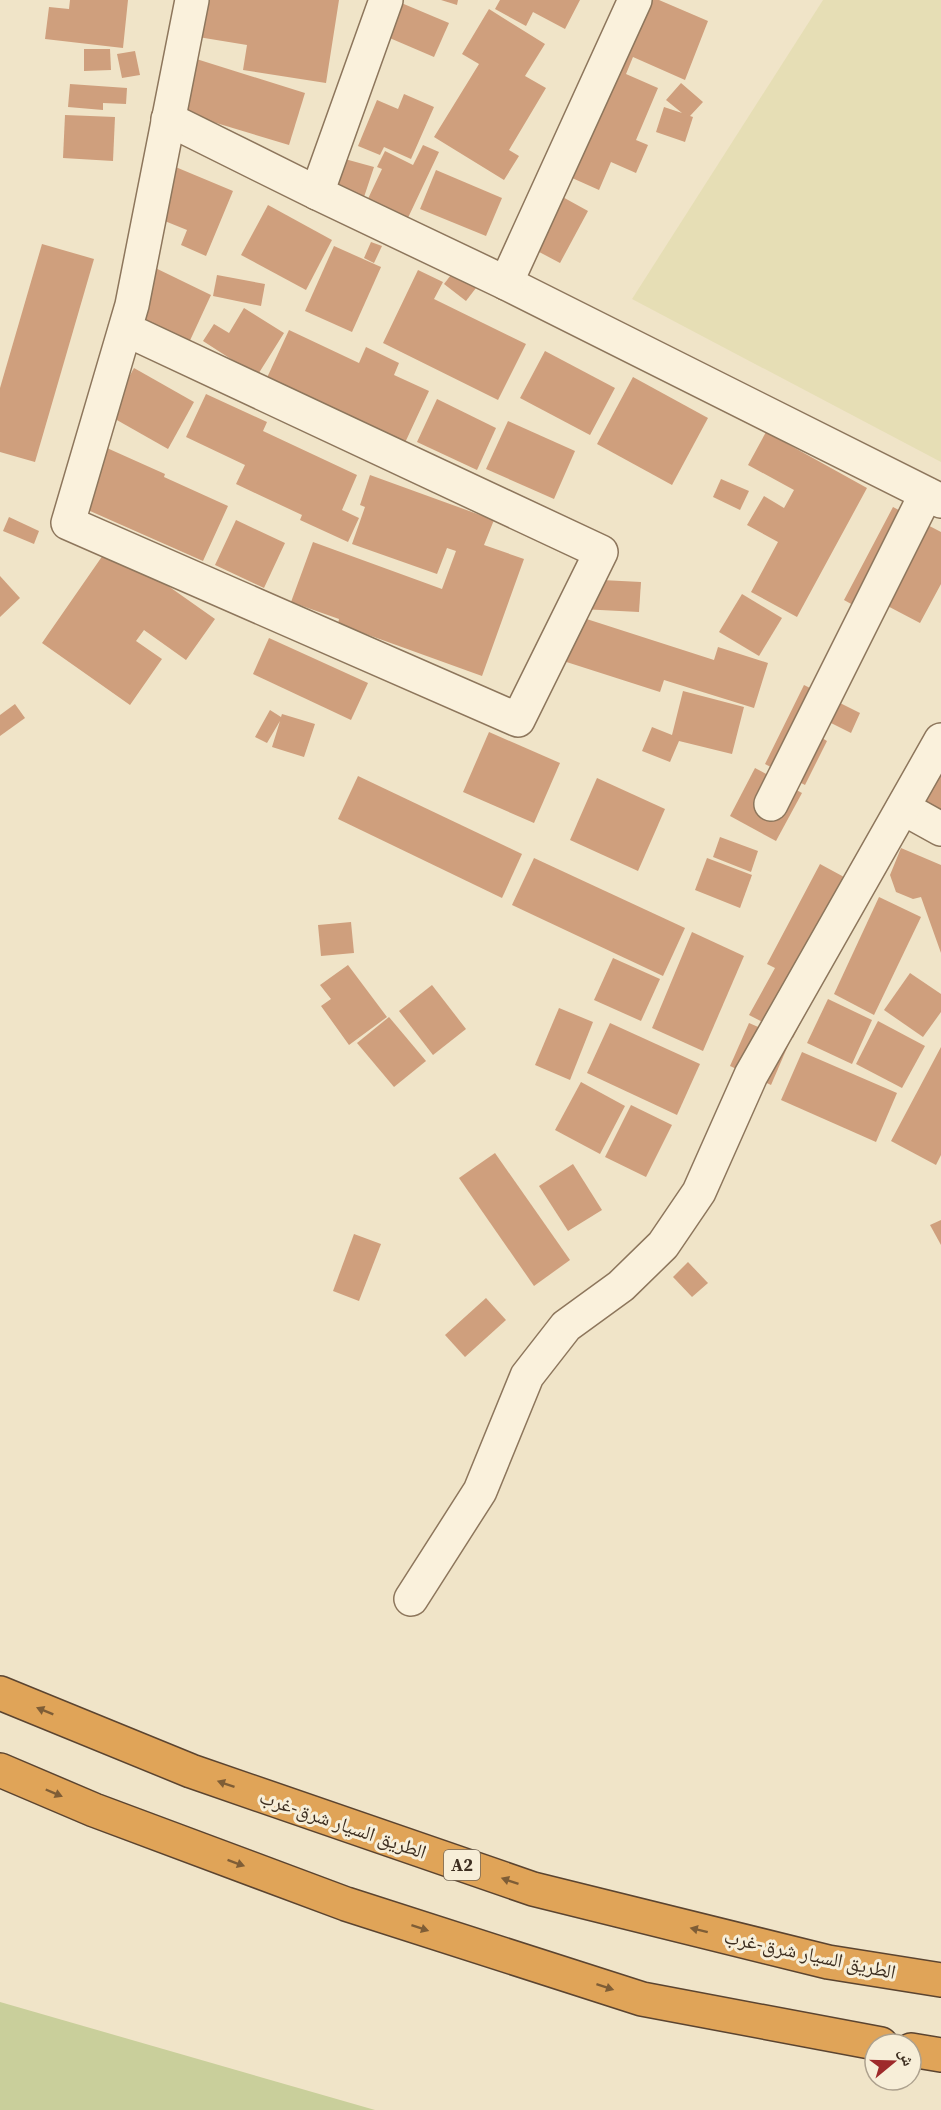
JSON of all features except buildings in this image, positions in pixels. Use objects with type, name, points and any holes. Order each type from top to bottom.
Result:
[{"type":"highway","name":"الطريق السيار شرق-غرب","points":[[0,1693],[191,1772],[533,1889],[828,1962],[941,1980]]},
{"type":"highway","points":[[0,1770],[94,1810],[346,1904],[642,1999],[863,2041]]},
{"type":"highway","points":[[923,2052],[941,2055]]},
{"type":"street","points":[[125,329],[601,552],[518,720],[68,523],[132,305],[192,0]]},
{"type":"street","points":[[317,193],[386,0]]},
{"type":"street","points":[[506,283],[635,0]]},
{"type":"street","points":[[168,119],[506,283],[934,497],[771,804]]},
{"type":"street","points":[[411,1599],[480,1491],[527,1376],[566,1326],[621,1286],[663,1245],[699,1192],[751,1075],[941,740]]},
{"type":"street","points":[[903,808],[941,829]]},
{"type":"shaded area","points":[[823,0],[941,0],[941,462],[632,299]]},
{"type":"green space","points":[[0,2002],[375,2110],[0,2110]]}]
